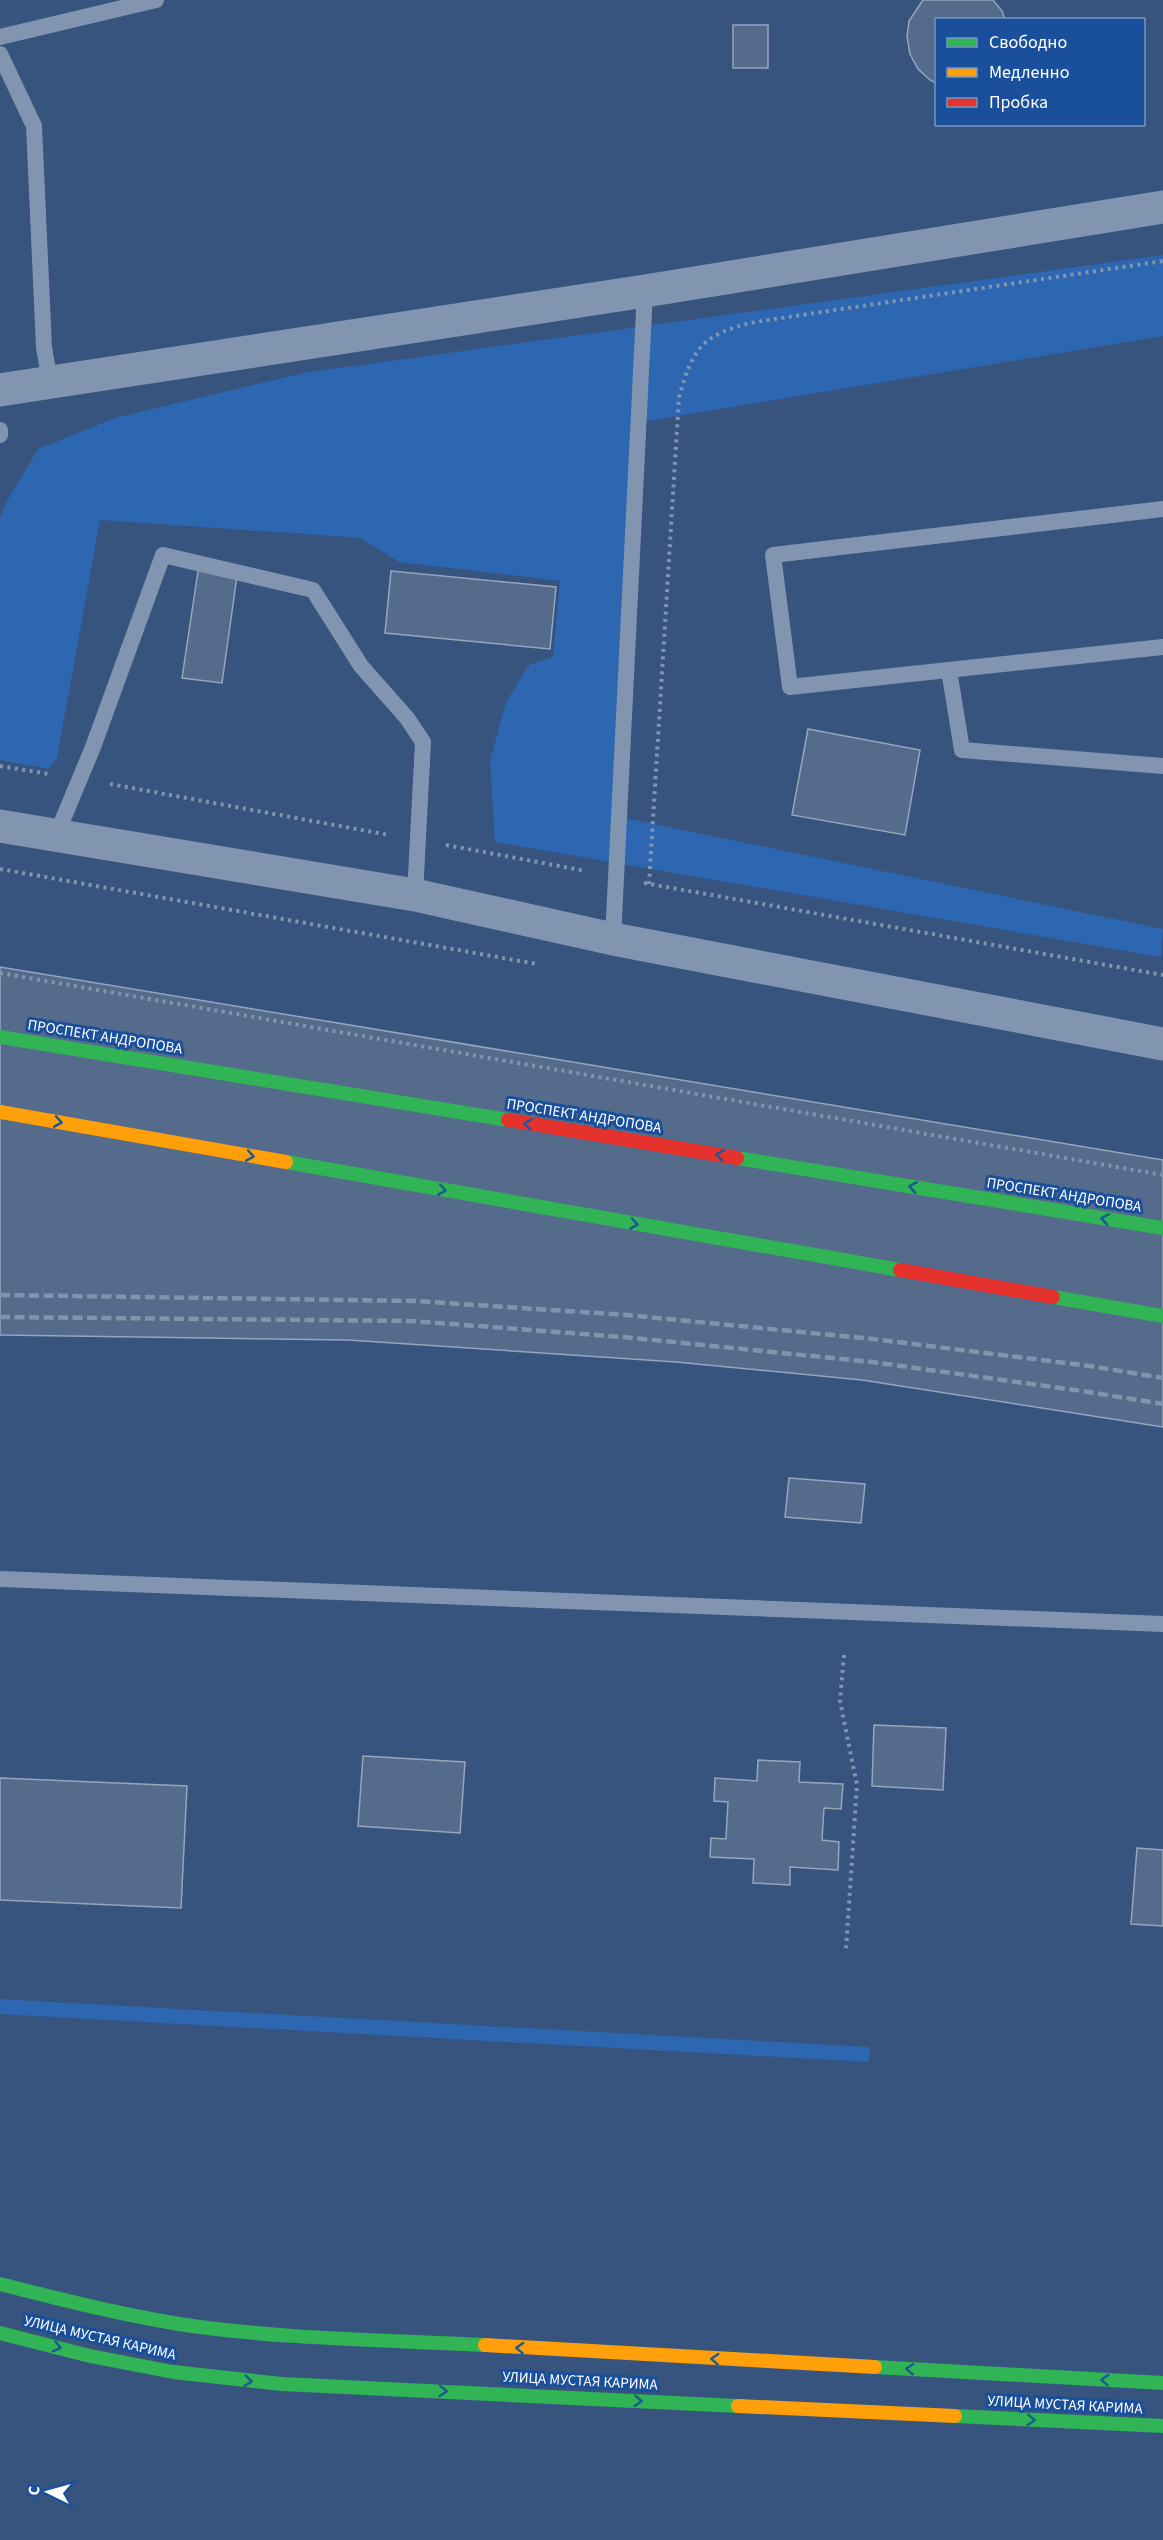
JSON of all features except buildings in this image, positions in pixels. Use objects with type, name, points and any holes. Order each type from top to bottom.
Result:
[{"type":"main road","name":"ПРОСПЕКТ АНДРОПОВА","points":[[0,1037],[1163,1228]]},
{"type":"main road","points":[[0,1112],[1163,1317]]},
{"type":"main road","name":"УЛИЦА МУСТАЯ КАРИМА","points":[[0,2284],[101,2309],[180,2324],[286,2334],[1163,2383]]},
{"type":"main road","name":"УЛИЦА МУСТАЯ КАРИМА","points":[[0,2332],[90,2356],[173,2372],[282,2384],[1163,2426]]},
{"type":"street","points":[[1,396],[51,382],[645,291],[1163,207]]},
{"type":"street","points":[[0,826],[415,895],[613,939],[1163,1044]]},
{"type":"lane","points":[[0,37],[156,0]]},
{"type":"lane","points":[[0,54],[34,126],[44,347],[51,382]]},
{"type":"lane","points":[[613,939],[645,291]]},
{"type":"lane","points":[[0,430],[0,435]]},
{"type":"lane","points":[[1163,509],[773,555],[790,687],[1163,647]]},
{"type":"lane","points":[[56,836],[80,779],[163,555],[313,590],[361,666],[407,718],[423,742],[415,895]]},
{"type":"lane","points":[[949,670],[962,750],[1163,766]]},
{"type":"lane","points":[[0,1579],[1163,1624]]},
{"type":"path","points":[[650,884],[678,397],[687,367],[701,345],[725,328],[755,322],[1163,261]]},
{"type":"path","points":[[0,766],[1163,975]]},
{"type":"path","points":[[0,973],[1163,1175]]},
{"type":"path","points":[[844,1655],[840,1701],[857,1785],[846,1949]]},
{"type":"shaded area","points":[[1163,255],[1163,336],[635,423],[620,817],[1163,929],[1161,957],[495,842],[490,761],[506,702],[529,665],[553,657],[560,581],[399,562],[361,538],[100,520],[57,758],[49,769],[0,760],[0,517],[38,449],[115,418],[303,373]]},
{"type":"shaded area","points":[[0,1999],[869,2047],[869,2062],[0,2014]]},
{"type":"railway","points":[[0,1295],[415,1301],[627,1315],[873,1339],[1090,1366],[1163,1378]]},
{"type":"railway","points":[[0,1317],[412,1321],[623,1337],[872,1362],[1163,1404]]},
{"type":"traffic: fast","points":[[0,1037],[508,1120]]},
{"type":"traffic: fast","points":[[737,1158],[1163,1228]]},
{"type":"traffic: fast","points":[[286,1162],[900,1270]]},
{"type":"traffic: fast","points":[[1053,1297],[1163,1316]]},
{"type":"traffic: fast","points":[[0,2284],[134,2316],[216,2329],[331,2338],[485,2345]]},
{"type":"traffic: fast","points":[[0,2333],[90,2356],[173,2372],[282,2384],[738,2406]]},
{"type":"traffic: fast","points":[[875,2367],[1163,2383]]},
{"type":"traffic: fast","points":[[955,2416],[1163,2426]]},
{"type":"traffic: slow","points":[[0,1112],[286,1162]]},
{"type":"traffic: slow","points":[[485,2345],[875,2367]]},
{"type":"traffic: slow","points":[[738,2406],[955,2416]]},
{"type":"traffic: jam","points":[[508,1120],[737,1158]]},
{"type":"traffic: jam","points":[[900,1270],[1053,1297]]}]
